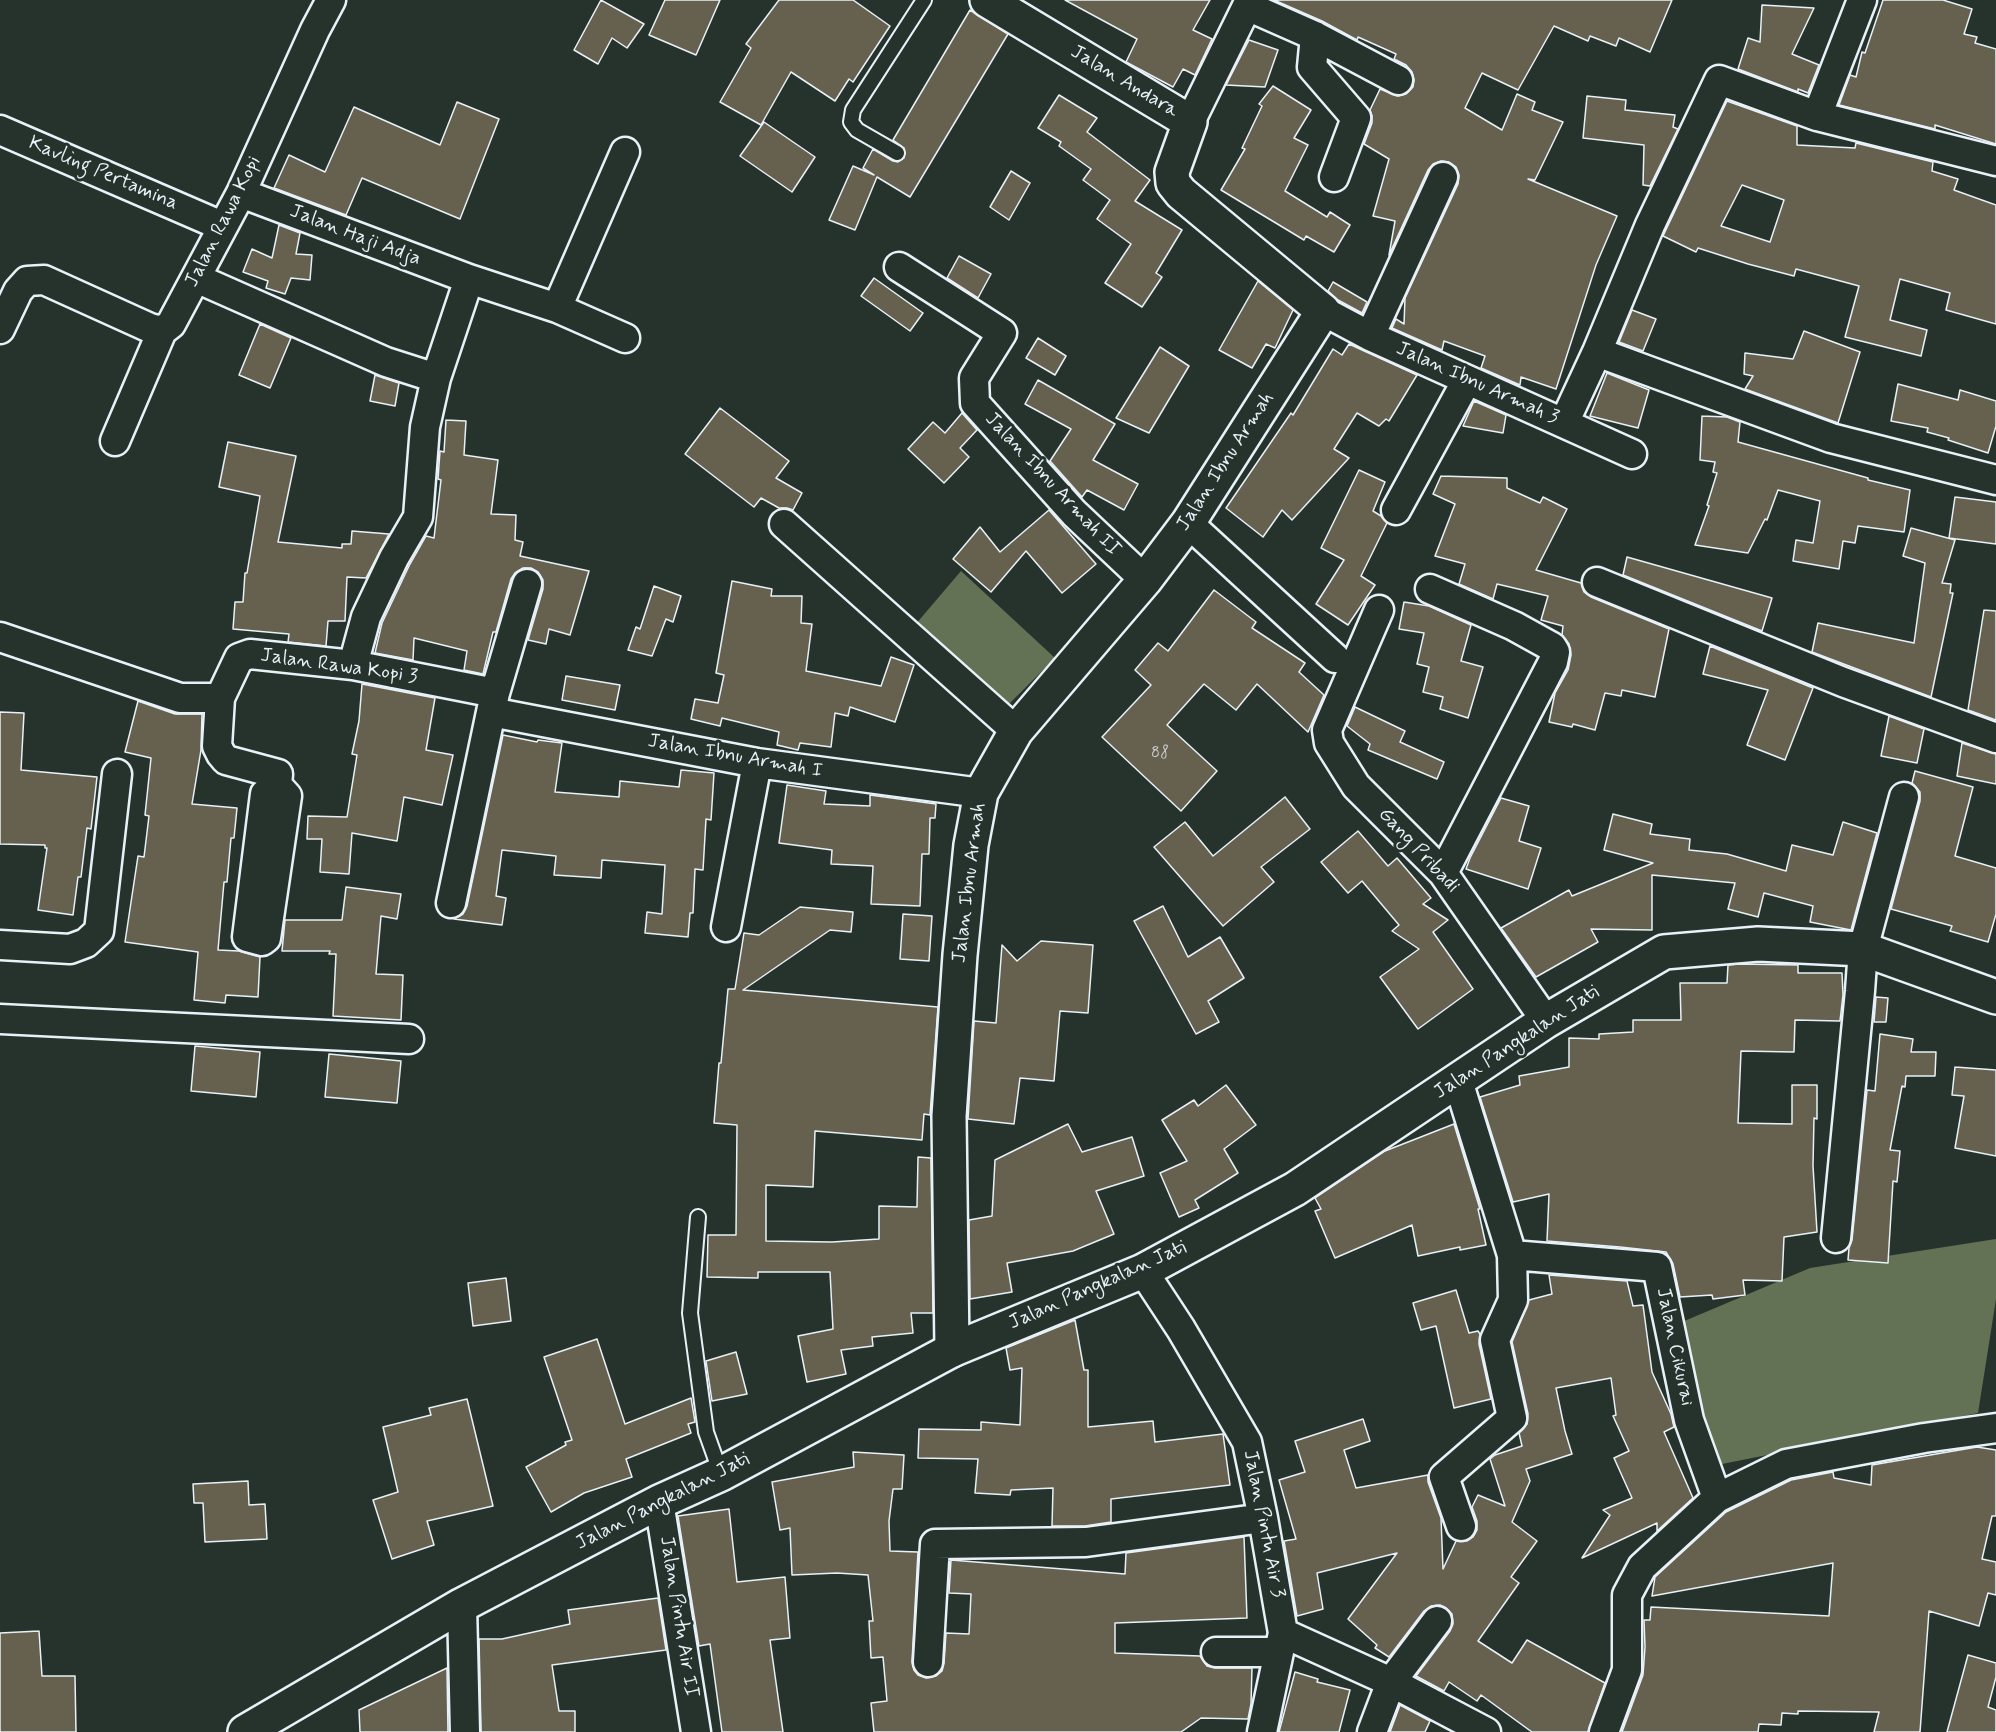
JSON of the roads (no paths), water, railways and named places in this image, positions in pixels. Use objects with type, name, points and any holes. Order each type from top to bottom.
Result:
[{"type":"main road","name":"Jalan Andara","points":[[987,0],[1190,122],[1172,172],[1173,183],[1181,193],[1323,311]]},
{"type":"main road","name":"Jalan Ibnu Armah","points":[[952,1350],[949,1116],[967,878],[981,794],[1017,731],[1144,580],[1188,523],[1323,311]]},
{"type":"main road","name":"Jalan Pangkalan Jati","points":[[251,1730],[462,1605],[659,1502],[721,1474],[952,1350],[1143,1271],[1295,1189],[1546,1021],[1664,952],[1758,944],[1863,949],[1996,997]]},
{"type":"street","name":"Jalan Rawa Kopi","points":[[115,441],[162,331],[171,324],[196,278],[214,222],[241,193],[315,30],[331,0]]},
{"type":"street","points":[[1817,116],[1862,0]]},
{"type":"street","points":[[1190,122],[1249,3],[1398,80]]},
{"type":"street","points":[[1315,36],[1312,67],[1356,118],[1334,177]]},
{"type":"street","points":[[1564,423],[1597,352],[1650,225],[1719,80],[1817,116],[1996,161]]},
{"type":"street","name":"Kavling Pertamina","points":[[0,130],[214,222]]},
{"type":"street","points":[[557,308],[625,152]]},
{"type":"street","points":[[1370,336],[1443,177]]},
{"type":"street","name":"Jalan Haji Adja","points":[[241,193],[469,279],[557,308],[625,338]]},
{"type":"street","name":"Jalan Ibnu Armah II","points":[[899,267],[1002,333],[974,378],[975,403],[1074,513],[1144,580]]},
{"type":"street","points":[[196,278],[386,362],[436,378]]},
{"type":"street","points":[[353,665],[366,617],[394,558],[418,517],[425,427],[436,378],[469,279]]},
{"type":"street","points":[[0,330],[18,291],[27,281],[44,280],[150,328],[162,331]]},
{"type":"street","name":"Jalan Ibnu Armah 3","points":[[1323,311],[1370,336],[1632,454]]},
{"type":"street","points":[[1597,352],[1831,438],[1996,480]]},
{"type":"street","points":[[1396,510],[1467,380]]},
{"type":"street","points":[[1188,523],[1335,658]]},
{"type":"street","points":[[784,524],[1017,731]]},
{"type":"street","points":[[1597,582],[1843,682],[1996,738]]},
{"type":"street","points":[[451,903],[493,702],[527,584]]},
{"type":"street","points":[[1430,589],[1514,626],[1552,646],[1555,652],[1553,662],[1443,873]]},
{"type":"street","name":"Gang Pribadi","points":[[1379,610],[1328,730],[1329,743],[1356,786],[1443,873],[1546,1021]]},
{"type":"street","points":[[0,637],[180,698],[220,698],[218,746],[220,754],[226,760],[278,774],[277,785]]},
{"type":"street","name":"Jalan Rawa Kopi 3","points":[[220,698],[239,658],[250,654],[353,665],[493,702]]},
{"type":"street","name":"Jalan Ibnu Armah I","points":[[493,702],[757,763],[981,794]]},
{"type":"street","points":[[726,927],[757,763]]},
{"type":"street","points":[[0,945],[70,949],[86,943],[99,931],[117,774]]},
{"type":"street","points":[[1836,1238],[1863,949],[1904,797]]},
{"type":"street","points":[[0,1019],[409,1039]]},
{"type":"street","points":[[1458,1081],[1512,1255],[1513,1300],[1495,1340],[1512,1418],[1444,1477],[1461,1526]]},
{"type":"street","name":"Jalan Cikurai","points":[[1512,1255],[1657,1267],[1689,1420],[1717,1498]]},
{"type":"street","name":"Jalan Pintu Air 3","points":[[1143,1271],[1181,1329],[1247,1442],[1263,1518],[1281,1643],[1260,1732]]},
{"type":"street","points":[[1604,1732],[1627,1670],[1627,1595],[1642,1567],[1717,1498],[1786,1464],[1924,1438],[1996,1428]]},
{"type":"street","name":"Jalan Pintu Air II","points":[[659,1502],[696,1732]]},
{"type":"street","points":[[928,1662],[935,1544],[1086,1542],[1263,1518]]},
{"type":"street","points":[[462,1605],[465,1732]]},
{"type":"street","points":[[1372,1732],[1391,1682],[1437,1621]]},
{"type":"street","points":[[1216,1652],[1281,1643],[1391,1682],[1486,1732]]},
{"type":"lane","points":[[897,153],[857,130],[851,122],[853,110],[924,0]]},
{"type":"lane","points":[[698,1217],[690,1313],[706,1432],[721,1474]]}]
